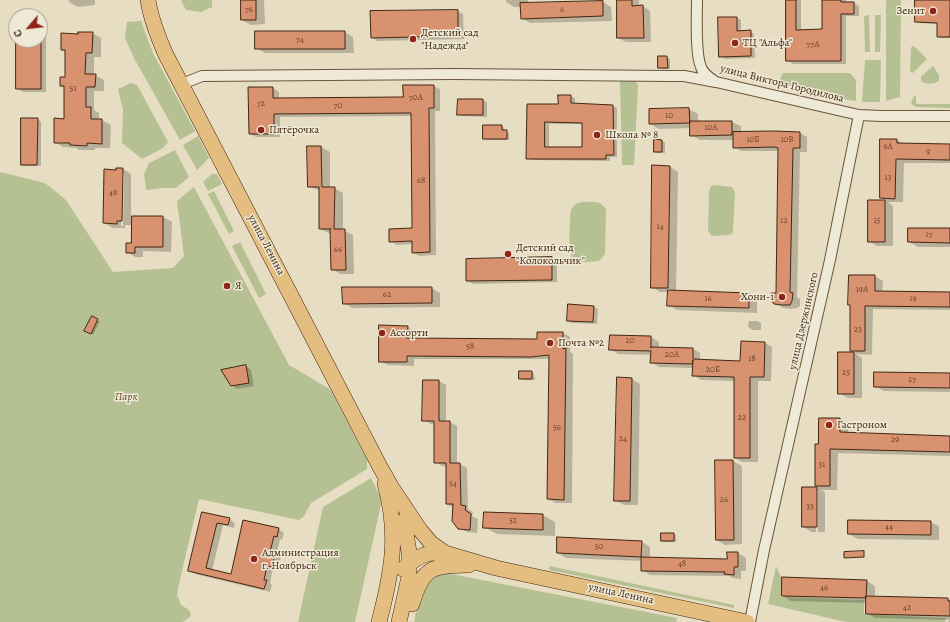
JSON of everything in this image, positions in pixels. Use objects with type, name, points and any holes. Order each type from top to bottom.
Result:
[{"type":"main road","name":"улица Ленина","points":[[148,0],[154,27],[182,84],[380,467],[392,488],[431,543],[445,553],[496,568],[748,622]]},
{"type":"main road","points":[[379,622],[388,586],[393,555],[393,531],[390,508],[380,467]]},
{"type":"main road","name":"улица Ленина","points":[[392,488],[404,522],[416,540],[430,552],[444,560],[496,568]]},
{"type":"main road","points":[[399,622],[408,586],[408,543],[404,522]]},
{"type":"main road","points":[[388,586],[396,576],[420,556],[430,552],[445,553]]},
{"type":"main road","points":[[407,622],[417,586],[426,574],[443,566],[472,565]]},
{"type":"street","name":"улица Виктора Городилова","points":[[697,0],[698,56],[701,67],[707,76],[716,82],[859,115]]},
{"type":"street","points":[[182,84],[202,76],[453,74],[684,76],[716,82]]},
{"type":"street","points":[[859,115],[950,116]]},
{"type":"street","name":"улица Дзержинского","points":[[748,622],[830,260],[859,115]]},
{"type":"green space","points":[[181,0],[212,0],[212,7],[201,12],[186,10]]},
{"type":"green space","points":[[886,0],[901,0],[900,97],[886,101]]},
{"type":"green space","points":[[869,15],[870,52],[865,52],[864,16]]},
{"type":"green space","points":[[875,15],[881,15],[880,52],[875,52]]},
{"type":"green space","points":[[141,21],[153,53],[195,131],[180,140],[134,58],[125,38],[127,22]]},
{"type":"green space","points":[[912,46],[915,47],[927,59],[913,73],[910,71]]},
{"type":"green space","points":[[865,60],[881,60],[880,102],[862,102]]},
{"type":"green space","points":[[933,66],[939,75],[939,81],[930,84],[921,81],[921,77]]},
{"type":"green space","points":[[783,73],[850,73],[856,80],[856,101],[783,84],[780,79]]},
{"type":"green space","points":[[620,79],[635,81],[638,85],[634,165],[622,165]]},
{"type":"green space","points":[[131,83],[137,85],[168,142],[163,148],[142,159],[122,143],[123,110],[118,89]]},
{"type":"green space","points":[[914,96],[916,96],[916,104],[950,104],[950,108],[915,107],[911,103]]},
{"type":"green space","points":[[198,136],[209,158],[197,170],[183,145]]},
{"type":"green space","points":[[175,150],[189,177],[176,188],[146,190],[144,174],[149,163]]},
{"type":"green space","name":"Парк","points":[[0,172],[45,183],[66,200],[113,272],[173,268],[184,256],[177,201],[194,187],[289,365],[331,391],[367,460],[367,469],[311,503],[304,516],[299,520],[199,499],[177,595],[181,605],[188,609],[191,614],[191,616],[183,622],[0,622]]},
{"type":"green space","points":[[212,174],[217,174],[222,184],[208,191],[203,182]]},
{"type":"green space","points":[[711,186],[732,187],[735,192],[733,231],[732,234],[729,235],[712,236],[708,231],[709,192]]},
{"type":"green space","points":[[214,191],[234,231],[229,234],[208,194]]},
{"type":"green space","points":[[578,203],[600,203],[606,209],[605,254],[599,261],[583,262],[574,260],[570,251],[571,210]]},
{"type":"green space","points":[[240,242],[266,294],[259,298],[232,246]]},
{"type":"green space","points":[[371,478],[382,500],[355,622],[298,622],[323,507]]},
{"type":"green space","points":[[550,566],[734,605],[734,608],[549,570]]},
{"type":"green space","points":[[776,566],[781,577],[781,597],[864,600],[864,614],[946,618],[945,622],[846,622],[768,604]]},
{"type":"green space","points":[[446,573],[677,618],[676,622],[414,622],[421,587],[427,578]]},
{"type":"building","points":[[241,0],[256,0],[256,20],[241,20]]},
{"type":"building","points":[[617,0],[632,0],[632,6],[643,5],[644,38],[617,38]]},
{"type":"building","points":[[786,0],[796,0],[796,30],[822,29],[822,0],[854,2],[854,14],[841,14],[841,61],[786,61]]},
{"type":"building","name":"Зенит","points":[[915,0],[950,0],[950,37],[937,37],[937,23],[915,22]]},
{"type":"building","points":[[603,1],[603,16],[521,19],[520,3]]},
{"type":"building","points":[[458,10],[458,36],[371,38],[370,11]]},
{"type":"building","name":"ТЦ \"Альфа\"","points":[[718,17],[737,17],[737,31],[751,30],[751,56],[719,57]]},
{"type":"building","points":[[255,31],[345,31],[345,49],[255,49]]},
{"type":"building","points":[[78,32],[93,32],[92,53],[86,53],[85,74],[96,74],[95,87],[86,87],[86,107],[91,107],[91,119],[102,119],[102,144],[87,143],[87,146],[70,145],[70,143],[54,143],[54,118],[64,119],[64,86],[60,86],[60,77],[65,77],[65,50],[61,50],[61,33],[78,34]]},
{"type":"building","points":[[16,48],[41,48],[41,89],[16,89]]},
{"type":"building","points":[[658,56],[667,56],[668,68],[658,68]]},
{"type":"building","points":[[403,85],[434,85],[434,108],[429,108],[430,252],[412,253],[412,241],[389,242],[389,229],[412,228],[411,113],[274,114],[274,134],[249,134],[248,87],[273,87],[273,98],[403,97]]},
{"type":"building","name":"Школа № 8","points":[[558,95],[571,95],[571,103],[613,105],[614,155],[606,155],[606,159],[526,159],[527,104],[558,104]],"holes":[[[545,122],[582,123],[582,147],[545,147]]]},
{"type":"building","points":[[458,99],[483,99],[483,115],[457,115]]},
{"type":"building","points":[[689,108],[690,123],[649,124],[649,109]]},
{"type":"building","points":[[21,118],[38,118],[37,165],[21,165]]},
{"type":"building","points":[[690,121],[732,121],[732,135],[690,136]]},
{"type":"building","points":[[483,125],[502,125],[502,130],[507,130],[507,139],[483,139]]},
{"type":"building","points":[[733,132],[800,132],[800,148],[793,148],[790,292],[793,293],[790,305],[774,304],[771,300],[771,293],[776,293],[778,148],[733,148]]},
{"type":"building","points":[[654,139],[662,140],[662,152],[654,152]]},
{"type":"building","points":[[880,139],[897,139],[897,143],[950,144],[950,160],[896,159],[895,199],[880,198]]},
{"type":"building","points":[[307,146],[321,146],[322,187],[335,187],[334,229],[345,229],[346,270],[331,270],[330,229],[319,229],[319,187],[308,187]]},
{"type":"building","points":[[652,165],[670,166],[668,288],[651,288]]},
{"type":"building","points":[[116,168],[123,168],[122,221],[117,221],[117,224],[103,223],[104,169],[116,170]]},
{"type":"building","points":[[868,200],[885,200],[885,242],[868,242]]},
{"type":"building","points":[[132,216],[163,216],[163,247],[135,247],[135,253],[126,253],[126,243],[131,243]]},
{"type":"building","points":[[908,228],[950,228],[950,243],[908,242]]},
{"type":"building","points":[[552,257],[552,280],[466,281],[466,259]]},
{"type":"building","points":[[849,275],[875,275],[875,291],[950,292],[950,307],[865,306],[865,351],[850,351],[850,305],[848,305]]},
{"type":"building","points":[[342,287],[432,287],[432,303],[343,304]]},
{"type":"building","points":[[668,290],[749,293],[749,308],[667,306]]},
{"type":"building","points":[[568,304],[594,306],[593,322],[567,321]]},
{"type":"building","points":[[92,316],[98,319],[91,334],[84,331]]},
{"type":"building","points":[[379,325],[408,326],[407,338],[537,339],[537,332],[563,332],[563,349],[566,348],[564,500],[547,499],[549,355],[531,357],[407,356],[407,362],[379,362]]},
{"type":"building","points":[[610,335],[651,336],[651,347],[693,348],[693,359],[740,361],[741,341],[765,342],[764,377],[750,377],[750,458],[734,458],[734,377],[692,376],[693,360],[692,364],[650,363],[651,351],[609,350]]},
{"type":"building","points":[[838,352],[854,352],[854,394],[838,394]]},
{"type":"building","points":[[246,365],[249,383],[231,386],[221,370]]},
{"type":"building","points":[[519,371],[532,371],[532,379],[519,379]]},
{"type":"building","points":[[874,372],[950,373],[950,388],[874,387]]},
{"type":"building","points":[[617,377],[632,378],[630,501],[614,501]]},
{"type":"building","points":[[423,380],[439,380],[439,421],[450,421],[450,463],[460,463],[461,505],[466,506],[465,510],[471,514],[470,530],[458,529],[452,521],[453,504],[446,504],[446,463],[434,463],[434,421],[422,421]]},
{"type":"building","points":[[819,418],[840,418],[840,432],[950,436],[950,452],[830,449],[830,486],[815,486],[815,444],[818,444]]},
{"type":"building","points":[[715,460],[733,460],[734,540],[716,540]]},
{"type":"building","points":[[802,487],[817,487],[817,527],[802,527]]},
{"type":"building","name":"Администрация г. Ноябрьск","points":[[202,512],[230,518],[228,525],[217,523],[206,568],[231,574],[243,520],[279,528],[277,537],[274,536],[270,552],[275,553],[272,567],[267,566],[264,580],[267,580],[264,589],[188,571]]},
{"type":"building","points":[[484,512],[543,514],[543,530],[483,528]]},
{"type":"building","points":[[848,520],[931,521],[931,535],[848,534]]},
{"type":"building","points":[[661,533],[674,533],[674,541],[661,541]]},
{"type":"building","points":[[557,537],[642,541],[641,557],[557,553]]},
{"type":"building","points":[[864,551],[864,557],[844,558],[844,552]]},
{"type":"building","points":[[727,552],[738,552],[738,567],[734,567],[734,575],[724,574],[725,572],[641,571],[641,557],[727,559]]},
{"type":"building","points":[[782,577],[867,580],[866,598],[782,596]]},
{"type":"building","points":[[866,596],[948,598],[948,601],[950,601],[950,616],[866,614]]},
{"type":"place","name":"Зенит","points":[[933,11]]},
{"type":"place","name":"Детский сад \"Надежда\"","points":[[413,39]]},
{"type":"place","name":"ТЦ \"Альфа\"","points":[[735,43]]},
{"type":"place","name":"Пятёрочка","points":[[261,130]]},
{"type":"place","name":"Школа № 8","points":[[597,135]]},
{"type":"place","name":"Детский сад \"Колокольчик\"","points":[[508,254]]},
{"type":"place","name":"Я","points":[[227,286]]},
{"type":"place","name":"Хони-1","points":[[782,297]]},
{"type":"place","name":"Ассорти","points":[[382,333]]},
{"type":"place","name":"Почта №2","points":[[550,343]]},
{"type":"place","name":"Гастроном","points":[[829,425]]},
{"type":"place","name":"Администрация г. Ноябрьск","points":[[254,559]]}]
